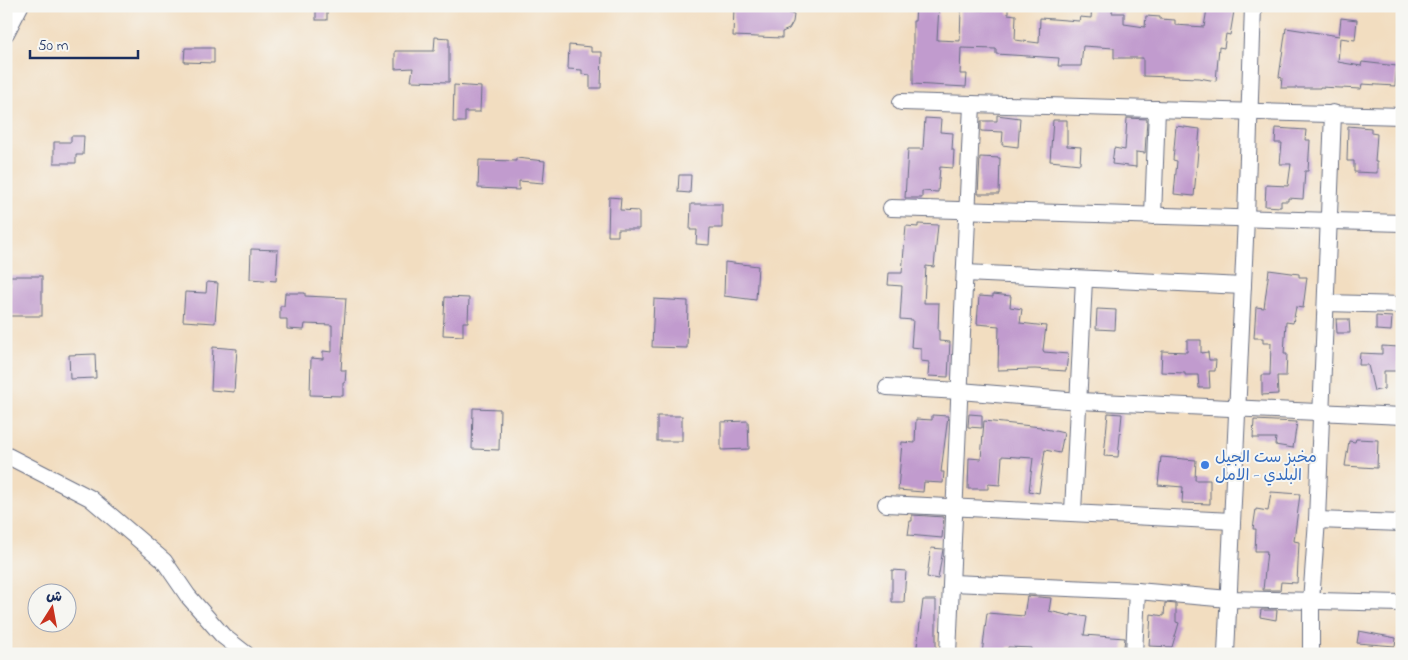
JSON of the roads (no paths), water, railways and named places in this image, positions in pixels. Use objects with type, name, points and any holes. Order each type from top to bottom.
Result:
[{"type":"street","points":[[6,33],[20,6]]},
{"type":"street","points":[[1226,654],[1246,218],[1253,6]]},
{"type":"street","points":[[901,102],[1402,116]]},
{"type":"street","points":[[948,654],[972,104]]},
{"type":"street","points":[[1153,216],[1157,109]]},
{"type":"street","points":[[1311,654],[1311,601],[1317,520],[1333,113]]},
{"type":"street","points":[[892,208],[1402,223]]},
{"type":"street","points":[[965,273],[1243,286]]},
{"type":"street","points":[[1073,512],[1084,279]]},
{"type":"street","points":[[1326,303],[1402,306]]},
{"type":"street","points":[[887,387],[1079,401],[1402,416]]},
{"type":"street","points":[[6,455],[90,498],[164,561],[194,602],[224,636],[246,654]]},
{"type":"street","points":[[886,504],[1232,521]]},
{"type":"street","points":[[1317,520],[1402,522]]},
{"type":"street","points":[[952,583],[1136,591],[1229,599],[1402,603]]},
{"type":"street","points":[[1134,654],[1136,591]]},
{"type":"place","name":"مخبز ست الجيل البلدي - الامل","points":[[1205,465]]}]
